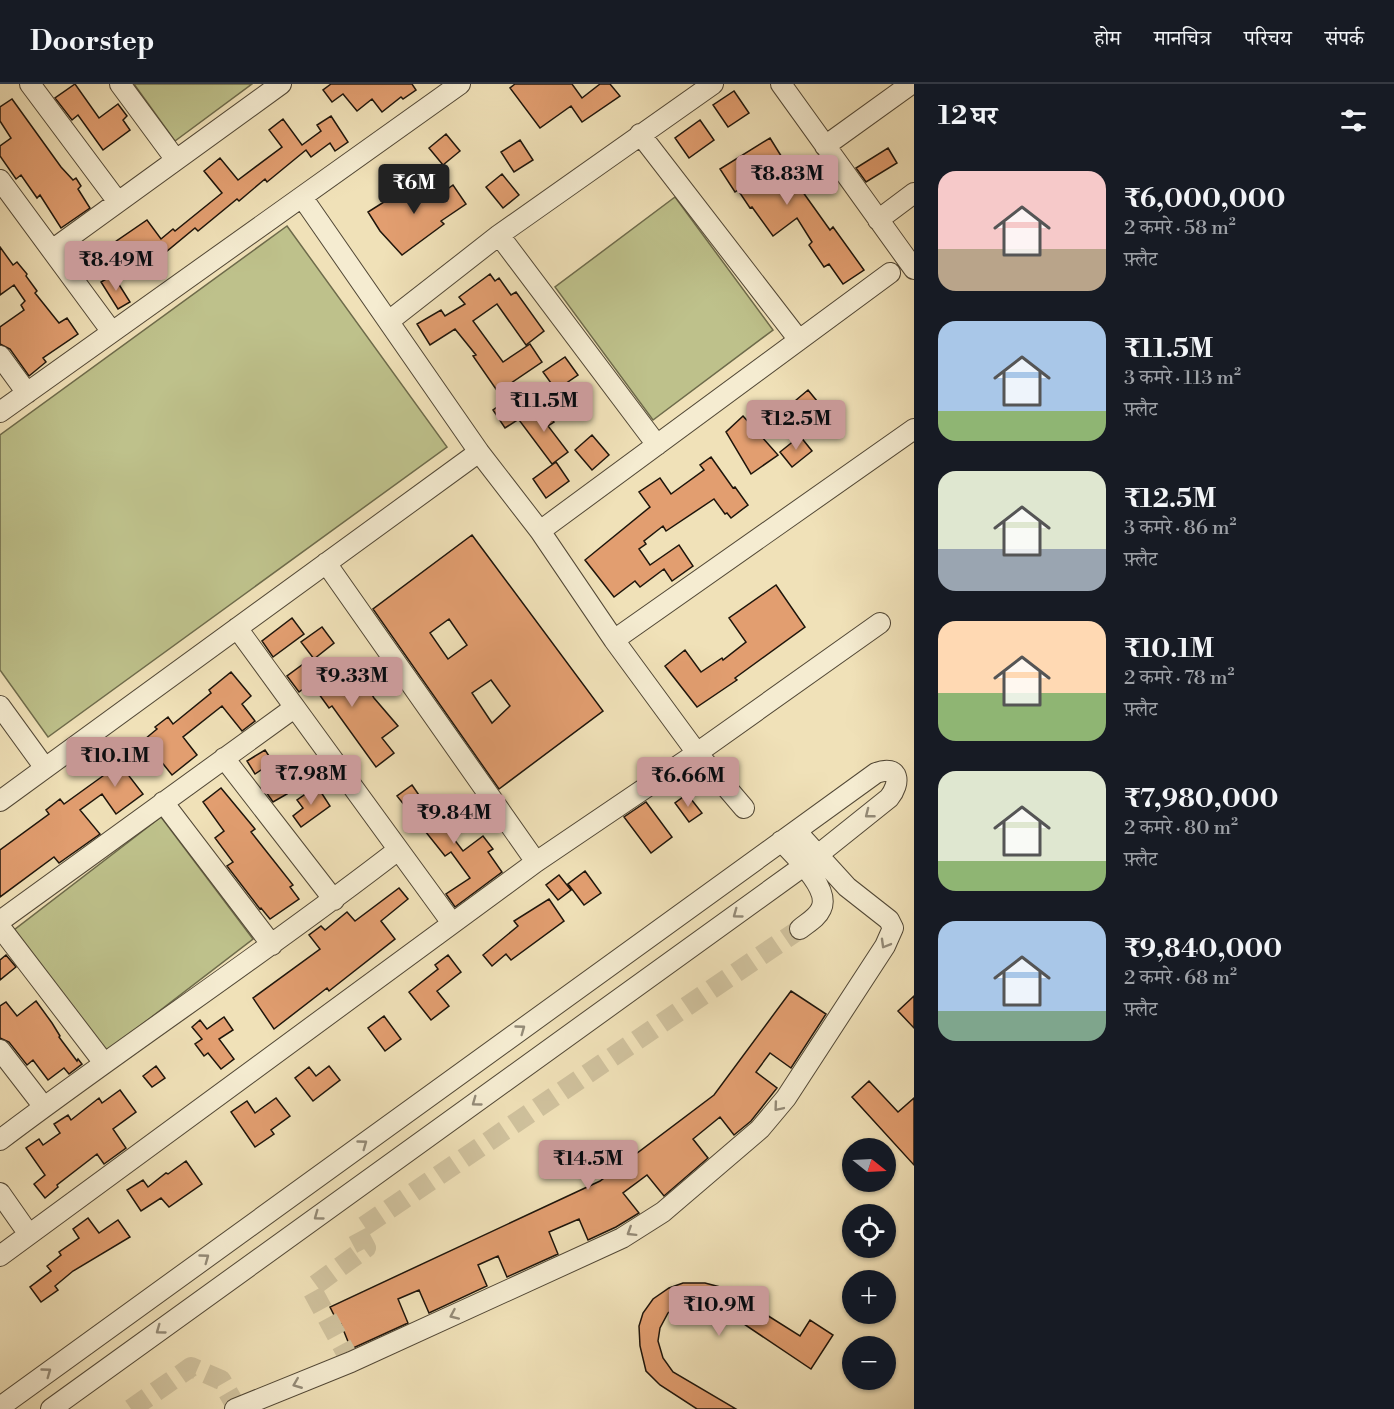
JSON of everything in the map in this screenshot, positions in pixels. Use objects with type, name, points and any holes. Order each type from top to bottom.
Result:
[{"type":"street","points":[[30,84],[118,202]]},
{"type":"street","points":[[120,84],[176,160]]},
{"type":"street","points":[[52,250],[280,84]]},
{"type":"street","points":[[0,412],[460,84]]},
{"type":"street","points":[[389,321],[499,235],[713,84]]},
{"type":"street","points":[[781,84],[914,269]]},
{"type":"street","points":[[825,146],[911,84]]},
{"type":"street","points":[[640,134],[799,340]]},
{"type":"street","points":[[0,180],[111,332]]},
{"type":"street","points":[[878,220],[914,193]]},
{"type":"street","points":[[302,197],[479,452],[540,531],[697,753],[744,808]]},
{"type":"street","points":[[499,235],[657,445]]},
{"type":"street","points":[[540,531],[890,273]]},
{"type":"street","points":[[0,357],[27,393]]},
{"type":"street","points":[[615,640],[914,429]]},
{"type":"street","points":[[0,801],[479,452]]},
{"type":"street","points":[[327,563],[536,862]]},
{"type":"street","points":[[0,1256],[28,1233],[536,862],[697,753],[880,623]]},
{"type":"street","points":[[237,628],[452,923]]},
{"type":"street","points":[[0,706],[45,768]]},
{"type":"street","points":[[0,921],[294,708]]},
{"type":"street","points":[[224,758],[334,900]]},
{"type":"street","points":[[0,1407],[876,772],[884,770],[896,775],[898,782],[890,798],[811,860],[51,1409]]},
{"type":"street","points":[[163,802],[272,945]]},
{"type":"street","points":[[236,1408],[351,1362],[622,1238],[663,1212],[760,1129],[786,1098],[885,946],[892,928],[889,920],[811,860],[789,836]]},
{"type":"street","points":[[0,1140],[104,1063],[334,900],[398,850]]},
{"type":"street","points":[[800,929],[820,912],[824,899],[811,860]]},
{"type":"street","points":[[0,927],[104,1063]]},
{"type":"street","points":[[0,1050],[44,1107]]},
{"type":"street","points":[[0,1193],[28,1233]]},
{"type":"green space","points":[[134,84],[252,84],[175,141]]},
{"type":"green space","points":[[675,197],[773,330],[653,420],[555,287]]},
{"type":"green space","points":[[287,226],[447,447],[48,737],[0,670],[0,435]]},
{"type":"green space","points":[[161,817],[253,939],[106,1052],[14,930]]},
{"type":"building","points":[[75,84],[99,118],[118,104],[127,116],[123,120],[130,130],[103,150],[78,115],[72,120],[55,98]]},
{"type":"building","points":[[331,84],[412,84],[416,90],[403,99],[401,97],[382,112],[372,99],[357,111],[343,94],[332,102],[323,90]]},
{"type":"building","points":[[515,84],[572,84],[582,98],[600,84],[610,84],[620,96],[582,122],[571,106],[540,128],[510,88]]},
{"type":"building","points":[[734,91],[749,113],[728,127],[713,105]]},
{"type":"building","points":[[12,99],[61,167],[73,180],[76,178],[81,186],[78,189],[90,208],[61,228],[40,195],[37,198],[21,175],[16,179],[0,156],[0,146],[11,138],[0,121],[0,107]]},
{"type":"building","points":[[331,116],[348,142],[335,151],[330,143],[311,157],[306,150],[267,182],[265,179],[239,201],[237,199],[198,231],[195,228],[143,271],[127,252],[102,270],[93,257],[147,220],[161,239],[173,229],[175,231],[222,193],[204,171],[220,158],[238,180],[282,147],[269,130],[283,119],[302,145],[321,131],[317,125]]},
{"type":"building","points":[[700,120],[714,140],[689,158],[675,138]]},
{"type":"building","points":[[446,134],[460,151],[443,165],[429,148]]},
{"type":"building","points":[[770,138],[783,159],[781,161],[800,188],[830,230],[833,227],[864,270],[843,284],[829,264],[824,267],[809,245],[812,242],[797,218],[773,236],[738,190],[735,192],[720,169]]},
{"type":"building","points":[[520,140],[533,160],[514,172],[501,152]]},
{"type":"building","points":[[888,148],[897,163],[866,182],[856,168]]},
{"type":"building","points":[[502,174],[519,195],[503,208],[486,187]]},
{"type":"building","points":[[414,178],[431,201],[453,185],[466,204],[441,221],[444,224],[402,255],[380,231],[368,212],[395,195],[393,193]]},
{"type":"building","points":[[0,247],[13,265],[17,262],[27,274],[26,276],[37,291],[35,293],[59,323],[67,318],[78,334],[43,358],[46,362],[29,376],[10,349],[0,344],[0,327],[24,310],[21,305],[25,301],[14,285],[0,295]]},
{"type":"building","points":[[490,274],[495,281],[499,278],[511,295],[516,292],[544,331],[526,345],[497,304],[473,321],[503,362],[530,344],[542,362],[498,392],[473,356],[476,355],[455,329],[430,345],[417,324],[441,310],[445,316],[465,304],[459,297]]},
{"type":"building","points":[[113,275],[130,302],[118,309],[101,282]]},
{"type":"building","points":[[565,357],[578,375],[556,390],[543,372]]},
{"type":"building","points":[[808,390],[826,412],[807,428],[789,406]]},
{"type":"building","points":[[510,398],[522,417],[505,428],[493,410]]},
{"type":"building","points":[[540,404],[554,422],[548,426],[568,452],[552,464],[519,420]]},
{"type":"building","points":[[743,416],[778,455],[751,474],[726,432]]},
{"type":"building","points":[[592,435],[609,455],[592,470],[575,450]]},
{"type":"building","points":[[800,436],[812,451],[792,467],[780,452]]},
{"type":"building","points":[[711,457],[748,505],[731,518],[727,513],[725,514],[714,499],[666,531],[663,526],[644,541],[646,544],[639,549],[650,565],[679,545],[693,566],[672,581],[664,569],[640,587],[635,581],[614,597],[585,560],[650,507],[639,492],[660,478],[671,494],[704,470],[700,465]]},
{"type":"building","points":[[556,462],[569,481],[546,498],[533,479]]},
{"type":"building","points":[[472,535],[603,711],[499,789],[373,609]],"holes":[[[449,619],[467,645],[448,659],[430,633]],[[491,680],[510,706],[492,723],[472,693]]]},
{"type":"building","points":[[776,585],[805,627],[735,678],[737,680],[697,707],[665,666],[685,650],[701,672],[722,658],[723,660],[746,642],[729,618]]},
{"type":"building","points":[[292,618],[304,634],[273,657],[262,641]]},
{"type":"building","points":[[322,627],[334,643],[314,659],[301,642]]},
{"type":"building","points":[[310,659],[330,686],[356,669],[374,698],[398,726],[382,738],[394,753],[376,767],[332,706],[329,708],[311,683],[299,692],[287,676]]},
{"type":"building","points":[[231,672],[251,696],[242,704],[255,721],[242,731],[222,706],[183,737],[197,755],[172,775],[156,755],[129,776],[143,794],[116,814],[102,794],[80,810],[100,834],[59,863],[54,857],[0,897],[0,850],[49,814],[46,810],[60,799],[64,804],[107,773],[108,775],[148,743],[145,739],[157,729],[155,727],[168,717],[173,724],[211,693],[209,690]]},
{"type":"building","points":[[265,750],[273,762],[255,774],[247,761]]},
{"type":"building","points":[[280,783],[287,794],[273,802],[266,792]]},
{"type":"building","points":[[412,785],[434,817],[454,803],[465,816],[447,830],[463,851],[483,836],[493,849],[488,852],[502,872],[455,907],[446,894],[470,878],[451,852],[445,856],[397,796]]},
{"type":"building","points":[[317,786],[330,806],[301,827],[293,816],[303,808],[297,800]]},
{"type":"building","points":[[221,788],[255,829],[251,832],[293,885],[290,887],[299,899],[270,919],[227,866],[233,862],[215,838],[224,831],[203,802]]},
{"type":"building","points":[[687,794],[702,813],[689,822],[675,803]]},
{"type":"building","points":[[646,802],[672,837],[651,853],[624,817]]},
{"type":"building","points":[[585,871],[601,893],[584,905],[568,884]]},
{"type":"building","points":[[559,875],[571,890],[558,900],[546,885]]},
{"type":"building","points":[[399,888],[408,899],[381,921],[395,939],[329,991],[327,988],[274,1029],[253,998],[320,949],[309,935],[321,926],[325,930],[347,912],[355,921]]},
{"type":"building","points":[[549,899],[564,921],[511,960],[506,954],[492,966],[483,955],[518,926],[514,921]]},
{"type":"building","points":[[6,955],[16,967],[0,980],[0,960]]},
{"type":"building","points":[[448,955],[461,972],[437,991],[449,1006],[431,1020],[409,992],[438,969],[435,965]]},
{"type":"building","points":[[791,991],[826,1014],[791,1068],[770,1053],[756,1072],[777,1088],[751,1121],[734,1135],[720,1117],[693,1139],[708,1158],[664,1196],[647,1175],[623,1193],[639,1213],[616,1227],[588,1240],[579,1219],[549,1232],[558,1254],[507,1277],[498,1256],[478,1265],[487,1286],[429,1313],[419,1290],[398,1299],[408,1323],[351,1349],[341,1324],[339,1325],[330,1307],[600,1181],[714,1095]]},
{"type":"building","points":[[914,996],[914,1028],[898,1011]]},
{"type":"building","points":[[36,1001],[59,1037],[77,1061],[78,1059],[82,1064],[69,1074],[64,1068],[48,1080],[33,1060],[27,1065],[9,1042],[0,1038],[0,1006],[6,1002],[17,1016]]},
{"type":"building","points":[[384,1016],[401,1039],[385,1051],[368,1028]]},
{"type":"building","points":[[224,1017],[233,1030],[219,1039],[234,1059],[221,1069],[208,1053],[204,1056],[195,1044],[202,1039],[192,1027],[200,1020],[207,1029]]},
{"type":"building","points":[[156,1066],[165,1078],[152,1087],[143,1076]]},
{"type":"building","points":[[329,1066],[340,1080],[313,1101],[295,1078],[309,1067],[316,1076]]},
{"type":"building","points":[[869,1081],[898,1112],[914,1098],[914,1165],[896,1145],[896,1138],[889,1138],[852,1097]]},
{"type":"building","points":[[120,1090],[136,1112],[113,1129],[126,1148],[104,1164],[97,1154],[57,1185],[58,1187],[45,1198],[34,1184],[45,1175],[26,1148],[39,1139],[43,1145],[60,1133],[54,1124],[68,1115],[71,1120],[99,1098],[102,1103]]},
{"type":"building","points":[[276,1098],[290,1116],[271,1130],[274,1134],[255,1147],[231,1112],[247,1101],[255,1113]]},
{"type":"building","points":[[186,1161],[202,1184],[169,1207],[161,1198],[141,1211],[127,1190],[143,1180],[148,1187]]},
{"type":"building","points":[[88,1218],[99,1233],[118,1220],[130,1237],[73,1271],[55,1286],[58,1290],[41,1302],[30,1287],[51,1271],[47,1266],[61,1255],[59,1252],[79,1238],[73,1229]]},
{"type":"building","points":[[683,1283],[705,1283],[724,1288],[800,1336],[810,1320],[833,1335],[811,1369],[720,1308],[694,1301],[678,1306],[668,1313],[660,1328],[658,1341],[663,1358],[673,1372],[736,1409],[697,1409],[660,1385],[646,1371],[640,1346],[639,1326],[643,1313],[653,1299],[669,1288]]},
{"type":"tunnel","points":[[351,1362],[311,1288],[366,1248],[357,1231],[800,929]]},
{"type":"tunnel","points":[[131,1409],[191,1367],[221,1380],[237,1408]]}]
